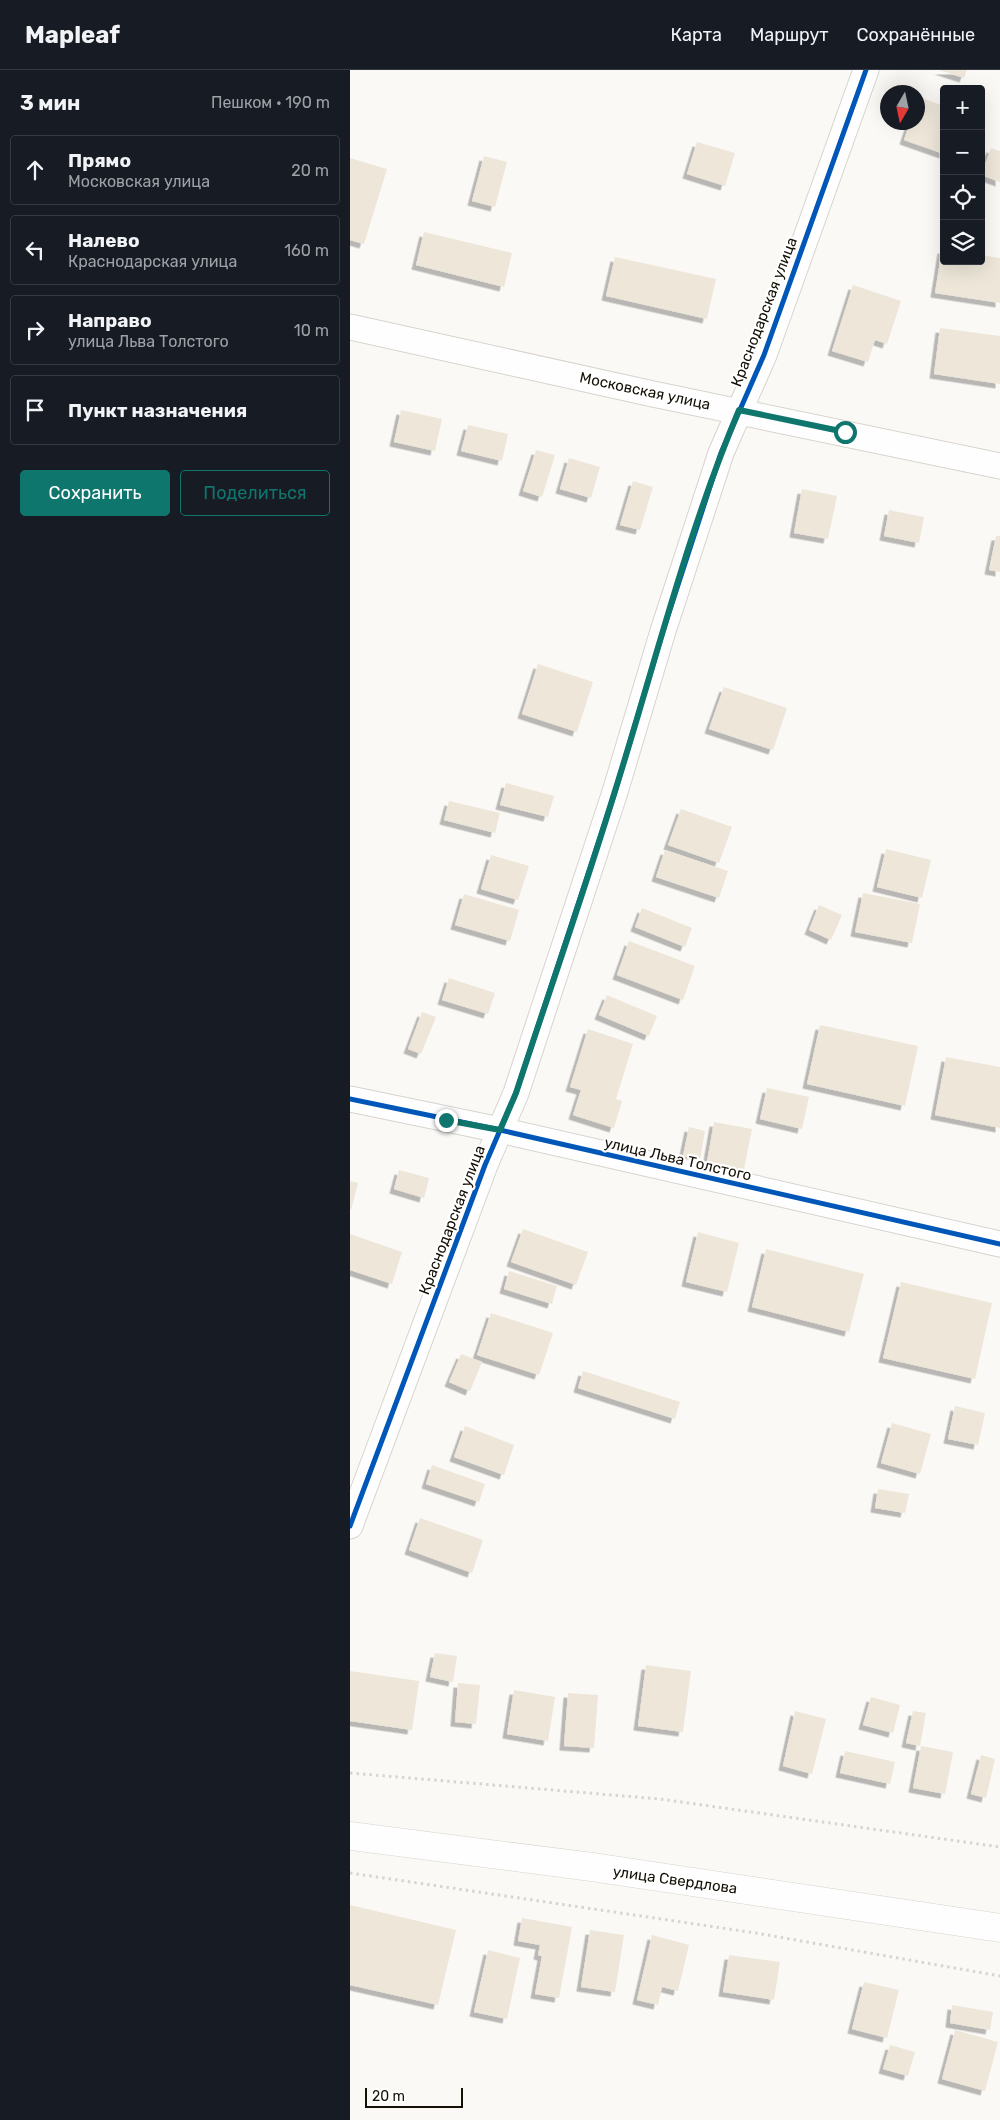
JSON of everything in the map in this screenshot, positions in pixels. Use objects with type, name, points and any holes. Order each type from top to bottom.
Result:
[{"type":"street","name":"Краснодарская улица","points":[[350,1526],[485,1165],[516,1093],[615,792],[662,631],[718,462],[764,355],[866,70]]},
{"type":"street","name":"Московская улица","points":[[350,328],[653,394],[739,410],[1000,466]]},
{"type":"street","name":"улица Льва Толстого","points":[[350,1099],[500,1130],[1000,1244]]},
{"type":"street","name":"улица Свердлова","points":[[350,1836],[602,1869],[1000,1928]]},
{"type":"path","points":[[350,1773],[660,1799],[1000,1847]]},
{"type":"path","points":[[350,1873],[756,1933],[1000,1976]]},
{"type":"building","points":[[939,70],[967,70],[964,78]]},
{"type":"building","points":[[925,99],[940,105],[940,153],[904,140],[907,130],[925,130]]},
{"type":"building","points":[[697,142],[735,153],[725,186],[687,174]]},
{"type":"building","points":[[991,148],[1000,151],[1000,182],[985,176],[985,164]]},
{"type":"building","points":[[484,156],[507,162],[495,207],[472,201]]},
{"type":"building","points":[[350,158],[387,169],[364,244],[350,240]]},
{"type":"building","points":[[424,232],[512,253],[504,287],[416,265]]},
{"type":"building","points":[[985,256],[1000,258],[1000,303],[935,293],[940,262],[940,265],[985,265]]},
{"type":"building","points":[[615,257],[716,279],[707,319],[606,296]]},
{"type":"building","points":[[853,285],[901,301],[887,344],[875,340],[868,362],[832,351]]},
{"type":"building","points":[[940,328],[1000,336],[1000,384],[934,374]]},
{"type":"building","points":[[401,410],[442,419],[435,451],[394,442]]},
{"type":"building","points":[[468,425],[508,434],[502,461],[461,451]]},
{"type":"building","points":[[536,450],[555,455],[542,497],[523,491]]},
{"type":"building","points":[[569,458],[600,467],[591,498],[560,489]]},
{"type":"building","points":[[633,481],[653,487],[640,530],[620,525]]},
{"type":"building","points":[[802,489],[837,496],[828,539],[794,533]]},
{"type":"building","points":[[889,510],[924,517],[919,543],[884,536]]},
{"type":"building","points":[[996,536],[1000,536],[1000,572],[989,570]]},
{"type":"building","points":[[538,664],[593,682],[577,732],[522,714]]},
{"type":"building","points":[[724,687],[787,708],[773,750],[709,729]]},
{"type":"building","points":[[506,783],[554,796],[548,817],[500,805]]},
{"type":"building","points":[[449,801],[500,813],[495,833],[444,820]]},
{"type":"building","points":[[681,809],[732,827],[719,863],[668,845]]},
{"type":"building","points":[[886,849],[931,860],[922,898],[877,887]]},
{"type":"building","points":[[665,850],[728,871],[719,898],[656,877]]},
{"type":"building","points":[[491,855],[529,866],[518,900],[481,889]]},
{"type":"building","points":[[863,893],[920,904],[912,943],[855,932]]},
{"type":"building","points":[[464,894],[519,910],[510,941],[455,925]]},
{"type":"building","points":[[819,905],[842,915],[831,940],[809,930]]},
{"type":"building","points":[[642,908],[692,928],[685,947],[635,927]]},
{"type":"building","points":[[629,941],[695,966],[683,1000],[617,975]]},
{"type":"building","points":[[449,978],[495,993],[488,1014],[442,1000]]},
{"type":"building","points":[[607,995],[657,1016],[649,1036],[599,1015]]},
{"type":"building","points":[[422,1012],[436,1017],[421,1054],[408,1049]]},
{"type":"building","points":[[820,1025],[918,1046],[905,1106],[807,1084]]},
{"type":"building","points":[[588,1029],[633,1044],[616,1099],[622,1101],[614,1128],[573,1115],[581,1090],[570,1087]]},
{"type":"building","points":[[946,1057],[1000,1067],[1000,1128],[935,1115]]},
{"type":"building","points":[[767,1088],[809,1097],[802,1129],[760,1119]]},
{"type":"building","points":[[714,1122],[752,1129],[744,1169],[707,1162]]},
{"type":"building","points":[[689,1127],[705,1131],[700,1160],[683,1156]]},
{"type":"building","points":[[399,1170],[429,1178],[424,1198],[394,1189]]},
{"type":"building","points":[[350,1181],[358,1183],[351,1210],[350,1209]]},
{"type":"building","points":[[523,1229],[588,1252],[576,1285],[511,1262]]},
{"type":"building","points":[[698,1232],[739,1243],[727,1292],[686,1282]]},
{"type":"building","points":[[350,1234],[402,1252],[392,1284],[350,1270]]},
{"type":"building","points":[[766,1249],[864,1274],[849,1332],[752,1307]]},
{"type":"building","points":[[509,1271],[557,1286],[552,1304],[504,1289]]},
{"type":"building","points":[[901,1282],[992,1303],[975,1379],[883,1358]]},
{"type":"building","points":[[491,1313],[553,1333],[539,1375],[477,1355]]},
{"type":"building","points":[[461,1354],[482,1362],[470,1391],[449,1382]]},
{"type":"building","points":[[583,1371],[680,1402],[675,1419],[578,1388]]},
{"type":"building","points":[[955,1406],[985,1413],[978,1445],[948,1439]]},
{"type":"building","points":[[892,1423],[931,1434],[920,1474],[881,1463]]},
{"type":"building","points":[[465,1426],[514,1445],[504,1475],[454,1457]]},
{"type":"building","points":[[432,1465],[485,1484],[479,1502],[426,1484]]},
{"type":"building","points":[[878,1489],[909,1494],[905,1513],[875,1508]]},
{"type":"building","points":[[420,1518],[483,1540],[472,1573],[409,1550]]},
{"type":"building","points":[[435,1653],[457,1656],[453,1682],[430,1677]]},
{"type":"building","points":[[646,1665],[691,1671],[683,1732],[638,1726]]},
{"type":"building","points":[[350,1671],[419,1681],[412,1730],[350,1721]]},
{"type":"building","points":[[458,1683],[480,1685],[476,1724],[455,1722]]},
{"type":"building","points":[[514,1690],[555,1697],[548,1741],[507,1734]]},
{"type":"building","points":[[568,1693],[598,1695],[594,1748],[564,1746]]},
{"type":"building","points":[[871,1697],[900,1705],[893,1733],[863,1725]]},
{"type":"building","points":[[795,1711],[826,1719],[812,1774],[783,1766]]},
{"type":"building","points":[[913,1711],[926,1713],[920,1746],[906,1743]]},
{"type":"building","points":[[921,1746],[953,1752],[945,1794],[913,1788]]},
{"type":"building","points":[[845,1751],[895,1762],[890,1784],[840,1773]]},
{"type":"building","points":[[981,1755],[995,1759],[986,1798],[971,1794]]},
{"type":"building","points":[[350,1905],[456,1930],[438,2005],[350,1985]]},
{"type":"building","points":[[522,1918],[572,1927],[559,1998],[535,1994],[542,1956],[538,1955],[540,1945],[518,1941]]},
{"type":"building","points":[[590,1930],[624,1935],[615,1992],[581,1987]]},
{"type":"building","points":[[652,1935],[689,1945],[678,1991],[662,1987],[658,2005],[637,2000]]},
{"type":"building","points":[[488,1950],[520,1958],[507,2019],[474,2012]]},
{"type":"building","points":[[729,1955],[780,1962],[774,2000],[723,1992]]},
{"type":"building","points":[[864,1982],[899,1990],[887,2038],[852,2029]]},
{"type":"building","points":[[952,2005],[993,2012],[990,2030],[950,2023]]},
{"type":"building","points":[[955,2030],[998,2042],[985,2091],[942,2079]]},
{"type":"building","points":[[890,2045],[915,2052],[908,2076],[883,2069]]},
{"type":"cycle path","points":[[350,1526],[485,1165],[516,1093],[615,792],[663,631],[721,453],[764,355],[866,70]]},
{"type":"cycle path","points":[[350,1099],[500,1130],[1000,1244]]},
{"type":"route","points":[[446,1120],[500,1130],[516,1093],[615,792],[662,631],[721,453],[739,410],[845,432]]}]
